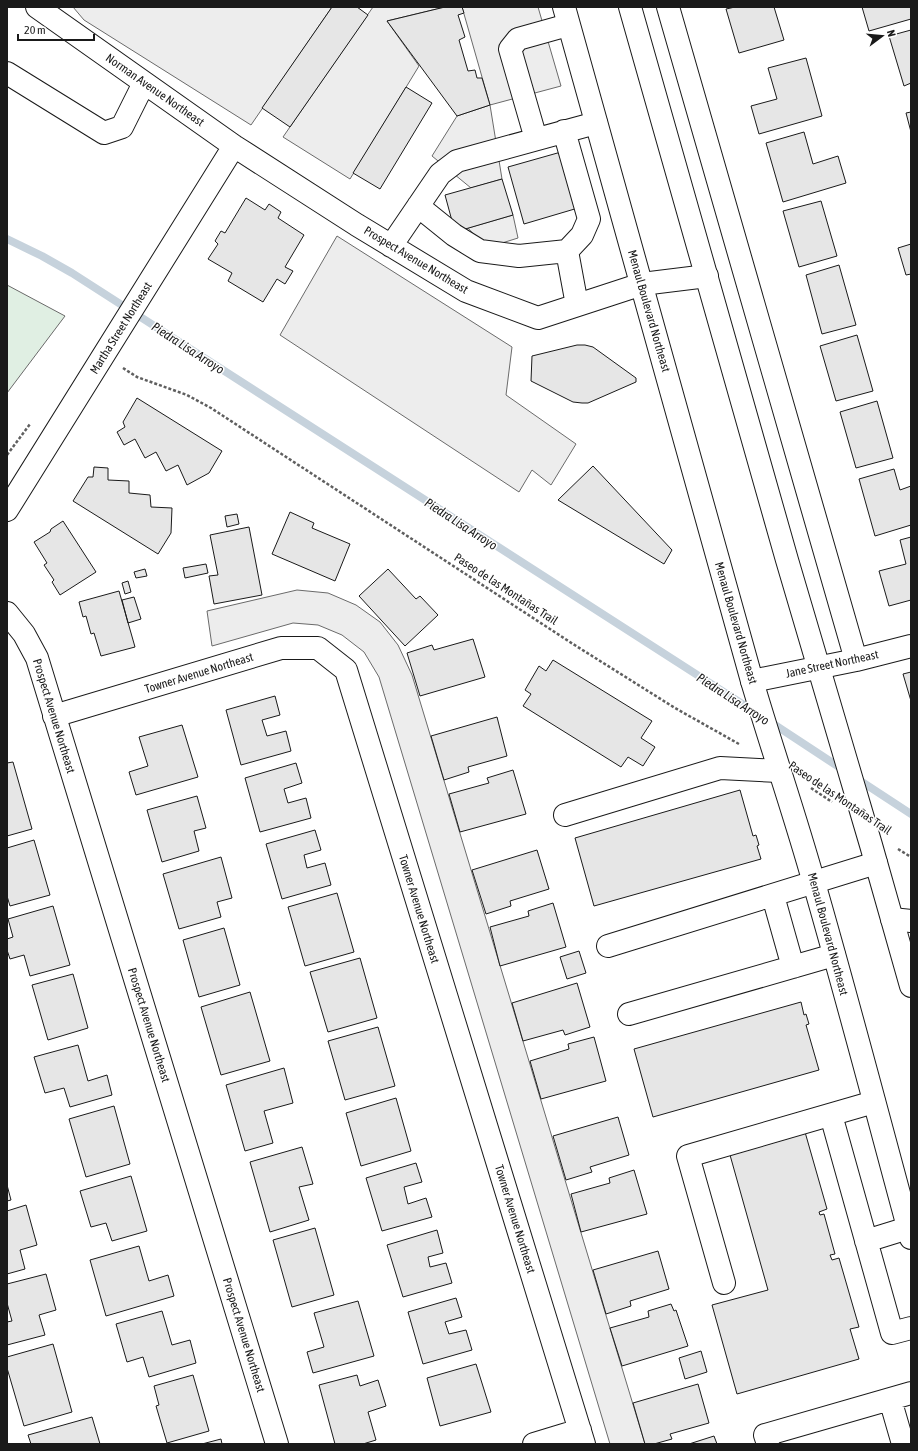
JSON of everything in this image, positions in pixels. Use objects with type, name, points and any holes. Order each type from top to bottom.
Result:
[{"type":"street","name":"Norman Avenue Northeast","points":[[38,7],[234,146]]},
{"type":"street","points":[[630,7],[818,668],[876,864],[901,920],[911,986]]},
{"type":"street","points":[[668,7],[856,660]]},
{"type":"street","points":[[536,139],[510,49],[518,39],[566,16]]},
{"type":"street","name":"Menaul Boulevard Northeast","points":[[566,16],[752,681],[814,883],[910,1233]]},
{"type":"street","points":[[7,73],[104,133],[122,127],[144,83]]},
{"type":"street","points":[[391,246],[440,174],[457,161],[596,123]]},
{"type":"street","points":[[418,206],[454,235],[480,251],[519,256],[567,251],[582,235],[588,219],[564,132]]},
{"type":"street","name":"Prospect Avenue Northeast","points":[[234,146],[391,246],[466,291],[538,318],[642,284],[706,276]]},
{"type":"street","name":"Martha Street Northeast","points":[[7,510],[234,146]]},
{"type":"street","points":[[567,251],[577,305]]},
{"type":"street","name":"Prospect Avenue Northeast","points":[[7,614],[24,634],[38,658],[54,716],[277,1444]]},
{"type":"street","name":"Jane Street Northeast","points":[[752,681],[856,660],[911,646]]},
{"type":"street","name":"Towner Avenue Northeast","points":[[54,716],[281,648],[318,648],[346,670],[582,1437]]},
{"type":"street","points":[[565,816],[720,768],[777,765]]},
{"type":"street","points":[[608,946],[876,864]]},
{"type":"street","points":[[772,896],[793,967]]},
{"type":"street","points":[[629,1014],[834,956]]},
{"type":"street","points":[[724,1283],[688,1156],[874,1102]]},
{"type":"street","points":[[831,1115],[892,1333],[911,1328]]},
{"type":"street","points":[[866,1241],[910,1233]]},
{"type":"street","points":[[768,1444],[765,1434],[911,1393]]},
{"type":"street","points":[[890,1399],[903,1444]]},
{"type":"street","points":[[534,1444],[582,1437]]},
{"type":"path","name":"Paseo de las Montañas Trail","points":[[104,355],[137,377],[187,395],[211,408],[573,644],[675,708],[743,746]]},
{"type":"path","name":"Paseo de las Montañas Trail","points":[[811,788],[863,818]]},
{"type":"path","name":"Paseo de las Montañas Trail","points":[[893,845],[911,858]]},
{"type":"green space","points":[[7,285],[65,316],[7,393]]},
{"type":"shaded area","points":[[73,7],[332,7],[251,125],[84,20]]},
{"type":"shaded area","points":[[373,7],[445,7],[387,21],[419,66],[350,179],[283,137]]},
{"type":"shaded area","points":[[462,7],[538,7],[561,86],[490,105]]},
{"type":"shaded area","points":[[490,105],[502,179],[471,188],[432,156],[457,116]]},
{"type":"shaded area","points":[[513,215],[518,238],[486,248],[468,228]]},
{"type":"shaded area","points":[[337,236],[512,347],[506,395],[576,444],[551,485],[532,470],[519,492],[280,335]]},
{"type":"shaded area","points":[[297,590],[328,593],[356,605],[380,622],[398,645],[412,675],[645,1444],[610,1444],[379,677],[364,652],[342,635],[318,625],[293,623],[212,646],[207,611]]},
{"type":"building","points":[[332,7],[357,7],[368,15],[290,127],[262,108]]},
{"type":"building","points":[[445,7],[462,7],[464,13],[458,15],[465,37],[459,40],[468,71],[475,70],[477,78],[482,78],[490,105],[457,116],[387,21]]},
{"type":"building","points":[[735,7],[774,7],[784,40],[739,53],[726,9]]},
{"type":"building","points":[[862,7],[911,7],[911,19],[869,31]]},
{"type":"building","points":[[911,30],[911,83],[904,86],[889,36]]},
{"type":"building","points":[[806,58],[822,116],[759,134],[751,106],[777,99],[768,68]]},
{"type":"building","points":[[406,87],[432,103],[380,189],[353,173]]},
{"type":"building","points":[[911,112],[911,132],[906,113]]},
{"type":"building","points":[[804,132],[813,164],[838,156],[846,183],[783,202],[766,143]]},
{"type":"building","points":[[561,152],[578,208],[524,224],[508,167]]},
{"type":"building","points":[[502,179],[513,215],[455,232],[445,195]]},
{"type":"building","points":[[246,198],[265,210],[269,204],[281,212],[278,218],[304,235],[285,267],[293,271],[285,284],[277,279],[263,302],[228,281],[232,273],[208,259],[218,244],[215,241],[221,231],[225,233]]},
{"type":"building","points":[[821,201],[837,256],[799,267],[783,211]]},
{"type":"building","points":[[911,244],[911,274],[906,275],[898,248]]},
{"type":"building","points":[[839,265],[856,325],[822,334],[806,275]]},
{"type":"building","points":[[857,335],[873,391],[836,401],[820,346]]},
{"type":"building","points":[[577,345],[593,347],[636,378],[636,382],[588,403],[582,403],[573,402],[531,381],[532,356]]},
{"type":"building","points":[[137,398],[222,451],[209,473],[187,485],[178,465],[166,471],[156,452],[145,458],[135,439],[124,445],[117,432],[125,427],[123,422]]},
{"type":"building","points":[[877,401],[893,458],[856,468],[840,412]]},
{"type":"building","points":[[593,466],[672,550],[664,564],[558,500]]},
{"type":"building","points":[[94,467],[108,468],[108,480],[129,481],[129,493],[150,495],[151,507],[172,508],[171,533],[158,554],[73,501],[88,477],[93,477]]},
{"type":"building","points":[[894,469],[900,490],[911,486],[911,525],[875,536],[859,479]]},
{"type":"building","points":[[290,512],[314,523],[312,528],[350,544],[335,581],[272,554]]},
{"type":"building","points":[[237,514],[239,524],[227,527],[225,516]]},
{"type":"building","points":[[63,521],[96,572],[60,595],[52,582],[54,580],[44,565],[47,563],[34,542],[50,532],[51,529]]},
{"type":"building","points":[[249,527],[262,595],[214,604],[209,576],[218,575],[210,535]]},
{"type":"building","points":[[911,537],[911,600],[889,606],[879,571],[906,564],[900,540]]},
{"type":"building","points":[[206,564],[208,573],[185,578],[183,568]]},
{"type":"building","points":[[145,569],[147,576],[136,578],[134,572]]},
{"type":"building","points":[[388,569],[416,599],[420,596],[438,615],[405,646],[359,596]]},
{"type":"building","points":[[128,581],[131,592],[125,594],[122,583]]},
{"type":"building","points":[[119,591],[135,647],[101,656],[94,633],[91,634],[86,616],[83,617],[79,602]]},
{"type":"building","points":[[134,597],[141,619],[128,623],[122,600]]},
{"type":"building","points":[[473,639],[485,677],[420,696],[407,653],[432,645],[434,650]]},
{"type":"building","points":[[553,660],[652,721],[641,738],[655,747],[643,766],[628,757],[621,767],[523,706],[531,694],[525,690],[539,666],[546,671]]},
{"type":"building","points":[[911,672],[911,701],[903,674]]},
{"type":"building","points":[[275,696],[280,715],[262,720],[267,736],[286,731],[291,751],[241,765],[226,710]]},
{"type":"building","points":[[497,717],[507,756],[468,767],[469,772],[444,780],[431,736]]},
{"type":"building","points":[[182,725],[198,777],[136,795],[129,772],[148,766],[139,737]]},
{"type":"building","points":[[13,762],[32,829],[7,836],[7,763]]},
{"type":"building","points":[[296,763],[302,783],[284,789],[288,803],[306,798],[311,818],[260,832],[245,778]]},
{"type":"building","points":[[513,770],[526,814],[460,832],[449,794],[489,783],[487,778]]},
{"type":"building","points":[[740,790],[753,836],[756,835],[759,845],[757,846],[761,859],[594,906],[575,838]]},
{"type":"building","points":[[197,796],[206,828],[194,831],[199,851],[162,862],[147,810]]},
{"type":"building","points":[[315,830],[321,850],[304,855],[307,868],[325,863],[331,885],[282,899],[266,844]]},
{"type":"building","points":[[34,840],[50,895],[10,906],[7,896],[7,848]]},
{"type":"building","points":[[537,850],[549,889],[510,901],[511,906],[486,914],[472,870]]},
{"type":"building","points":[[221,857],[232,898],[217,902],[221,917],[179,929],[163,874]]},
{"type":"building","points":[[337,893],[354,952],[305,966],[288,907]]},
{"type":"building","points":[[553,903],[566,947],[500,966],[490,927],[529,916],[528,911]]},
{"type":"building","points":[[53,906],[70,965],[30,976],[24,955],[10,959],[7,950],[7,939],[13,937],[8,919]]},
{"type":"building","points":[[224,928],[240,985],[199,997],[183,940]]},
{"type":"building","points":[[579,951],[586,973],[567,979],[560,957]]},
{"type":"building","points":[[360,958],[377,1018],[328,1032],[310,972]]},
{"type":"building","points":[[73,974],[88,1028],[48,1040],[32,985]]},
{"type":"building","points":[[577,983],[590,1027],[565,1035],[563,1030],[523,1041],[512,1003]]},
{"type":"building","points":[[250,992],[270,1061],[221,1075],[201,1007]]},
{"type":"building","points":[[801,1002],[804,1015],[806,1014],[809,1024],[806,1025],[819,1070],[653,1117],[634,1049]]},
{"type":"building","points":[[378,1027],[395,1086],[345,1100],[328,1041]]},
{"type":"building","points":[[594,1037],[606,1081],[541,1099],[530,1061],[569,1049],[568,1044]]},
{"type":"building","points":[[78,1045],[88,1081],[107,1075],[112,1095],[70,1107],[64,1088],[45,1093],[34,1057]]},
{"type":"building","points":[[284,1068],[293,1103],[264,1111],[273,1143],[245,1151],[226,1085]]},
{"type":"building","points":[[396,1098],[411,1151],[361,1166],[346,1113]]},
{"type":"building","points":[[114,1106],[130,1164],[86,1177],[69,1119]]},
{"type":"building","points":[[618,1117],[629,1155],[590,1167],[592,1172],[566,1180],[553,1136]]},
{"type":"building","points":[[803,1125],[827,1209],[819,1212],[820,1215],[824,1214],[835,1254],[830,1255],[832,1260],[839,1258],[859,1327],[850,1329],[859,1359],[737,1394],[712,1305],[768,1290],[730,1155],[789,1138],[787,1130]]},
{"type":"building","points":[[302,1147],[313,1184],[299,1187],[309,1220],[270,1232],[250,1162]]},
{"type":"building","points":[[416,1163],[422,1182],[404,1187],[408,1204],[426,1198],[432,1217],[382,1231],[366,1178]]},
{"type":"building","points":[[634,1170],[647,1214],[581,1232],[571,1194],[610,1183],[609,1178]]},
{"type":"building","points":[[131,1176],[147,1231],[112,1241],[106,1223],[91,1227],[80,1191]]},
{"type":"building","points":[[7,1185],[11,1200],[7,1201]]},
{"type":"building","points":[[26,1205],[37,1245],[20,1250],[25,1269],[7,1274],[7,1211]]},
{"type":"building","points":[[315,1228],[334,1295],[292,1307],[273,1240]]},
{"type":"building","points":[[437,1230],[443,1253],[428,1257],[430,1267],[446,1263],[452,1283],[403,1297],[387,1245]]},
{"type":"building","points":[[139,1246],[149,1281],[168,1275],[174,1296],[106,1316],[90,1260]]},
{"type":"building","points":[[658,1251],[669,1289],[630,1301],[631,1306],[606,1314],[593,1270]]},
{"type":"building","points":[[46,1274],[56,1310],[39,1315],[45,1335],[7,1345],[7,1322],[12,1321],[7,1303],[7,1284]]},
{"type":"building","points":[[456,1298],[462,1317],[445,1322],[449,1334],[466,1330],[472,1350],[423,1364],[408,1312]]},
{"type":"building","points":[[358,1301],[374,1356],[313,1373],[307,1352],[324,1347],[314,1313]]},
{"type":"building","points":[[671,1304],[674,1311],[676,1310],[688,1346],[622,1366],[610,1328],[649,1317],[648,1311]]},
{"type":"building","points":[[162,1311],[172,1345],[190,1340],[196,1363],[149,1377],[143,1357],[127,1362],[116,1324]]},
{"type":"building","points":[[53,1344],[72,1412],[24,1426],[7,1368],[7,1357]]},
{"type":"building","points":[[701,1351],[707,1372],[685,1379],[679,1358]]},
{"type":"building","points":[[476,1364],[491,1412],[440,1426],[427,1378]]},
{"type":"building","points":[[193,1375],[209,1431],[167,1443],[156,1406],[159,1405],[154,1386]]},
{"type":"building","points":[[357,1375],[360,1386],[378,1380],[386,1406],[368,1412],[376,1440],[363,1444],[335,1444],[319,1385]]},
{"type":"building","points":[[698,1384],[709,1423],[670,1434],[672,1439],[654,1444],[645,1444],[633,1403]]},
{"type":"building","points":[[92,1417],[100,1444],[31,1444],[28,1435]]},
{"type":"building","points":[[714,1436],[717,1444],[689,1444]]},
{"type":"building","points":[[221,1439],[222,1444],[202,1444]]},
{"type":"waterway","name":"Piedra Lisa Arroyo","points":[[7,239],[72,273],[758,714]]},
{"type":"waterway","name":"Piedra Lisa Arroyo","points":[[769,721],[845,771]]},
{"type":"waterway","name":"Piedra Lisa Arroyo","points":[[856,778],[911,814]]}]
